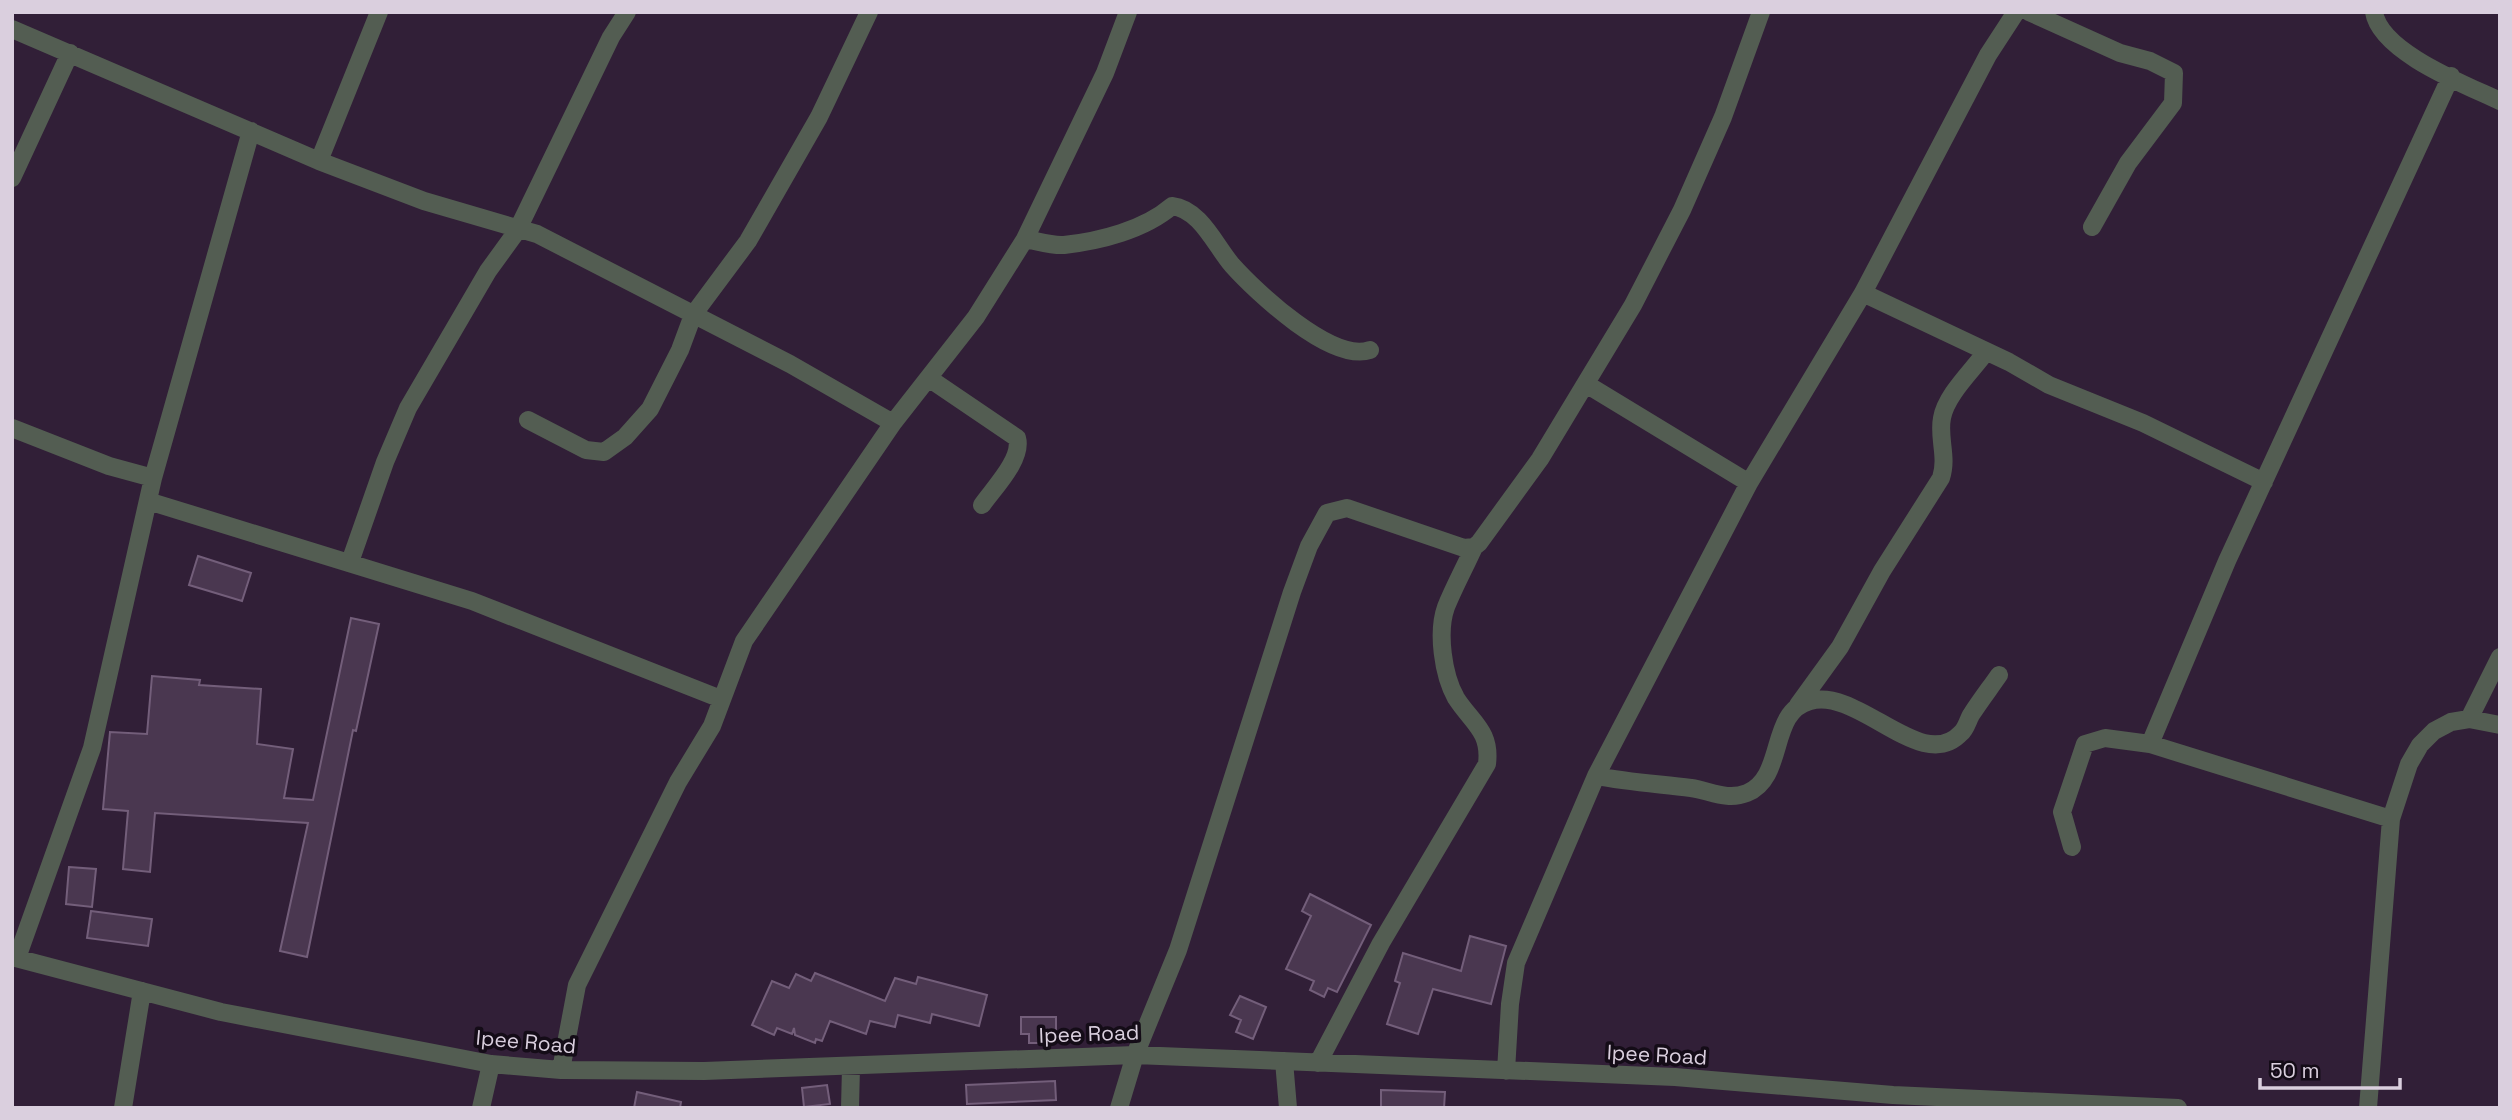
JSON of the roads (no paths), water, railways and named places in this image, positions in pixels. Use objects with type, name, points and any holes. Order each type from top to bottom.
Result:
[{"type":"street","points":[[319,161],[379,12]]},
{"type":"street","points":[[350,562],[385,462],[408,408],[488,271],[517,231],[611,37],[627,12]]},
{"type":"street","points":[[528,421],[586,450],[604,452],[625,437],[650,409],[675,362],[693,315],[748,241],[819,117],[869,12]]},
{"type":"street","points":[[561,1070],[567,1025],[577,985],[678,782],[712,726],[744,640],[892,423],[930,379],[976,317],[1026,239],[1105,73],[1128,12]]},
{"type":"street","points":[[1318,1063],[1381,943],[1487,764],[1489,748],[1483,733],[1455,696],[1445,665],[1443,643],[1446,608],[1474,548],[1540,459],[1633,305],[1682,209],[1723,117],[1761,12]]},
{"type":"street","points":[[1506,1071],[1510,1004],[1516,963],[1596,776],[1749,483],[1863,293],[1989,55],[2016,12]]},
{"type":"street","points":[[2029,12],[2127,56],[2150,61],[2174,73],[2176,82],[2173,103],[2128,163],[2092,227]]},
{"type":"street","points":[[2374,12],[2386,37],[2405,53],[2500,101]]},
{"type":"street","points":[[12,29],[319,161],[424,201],[517,231],[537,234],[790,364],[892,423]]},
{"type":"street","points":[[12,178],[70,53]]},
{"type":"street","points":[[2150,744],[2264,482],[2451,76]]},
{"type":"street","points":[[15,958],[92,748],[153,478],[251,131]]},
{"type":"street","points":[[1026,239],[1062,245],[1112,235],[1154,221],[1171,206],[1181,207],[1195,217],[1245,279],[1322,342],[1353,353],[1370,350]]},
{"type":"street","points":[[1863,293],[2049,385],[2143,424],[2264,482]]},
{"type":"street","points":[[1596,776],[1631,783],[1692,788],[1733,797],[1749,792],[1765,782],[1789,716],[1840,647],[1882,571],[1941,478],[1945,464],[1941,419],[1954,394],[1985,353]]},
{"type":"street","points":[[930,379],[973,411],[1017,438],[1017,451],[1010,465],[982,505]]},
{"type":"street","points":[[1586,384],[1749,483]]},
{"type":"street","points":[[12,428],[109,466],[153,478]]},
{"type":"street","points":[[148,501],[472,601],[722,699]]},
{"type":"street","points":[[1119,1108],[1135,1055],[1178,950],[1292,592],[1309,546],[1327,513],[1347,508],[1464,548],[1474,548]]},
{"type":"street","points":[[2469,719],[2500,657]]},
{"type":"street","points":[[1798,705],[1811,700],[1837,702],[1859,708],[1898,734],[1918,742],[1947,743],[1962,733],[1999,675]]},
{"type":"street","points":[[2368,1108],[2391,819],[2409,764],[2420,745],[2434,731],[2451,722],[2469,719],[2500,725]]},
{"type":"street","points":[[2071,847],[2063,812],[2085,744],[2105,738],[2150,744],[2391,819]]},
{"type":"street","name":"Ipee Road","points":[[15,958],[221,1012],[491,1064],[561,1070],[704,1071],[1135,1055],[1675,1077],[1892,1101],[2179,1108]]},
{"type":"street","points":[[122,1108],[142,991]]},
{"type":"street","points":[[1284,1061],[1288,1108]]},
{"type":"street","points":[[481,1108],[491,1064]]},
{"type":"street","points":[[850,1108],[851,1067]]}]
